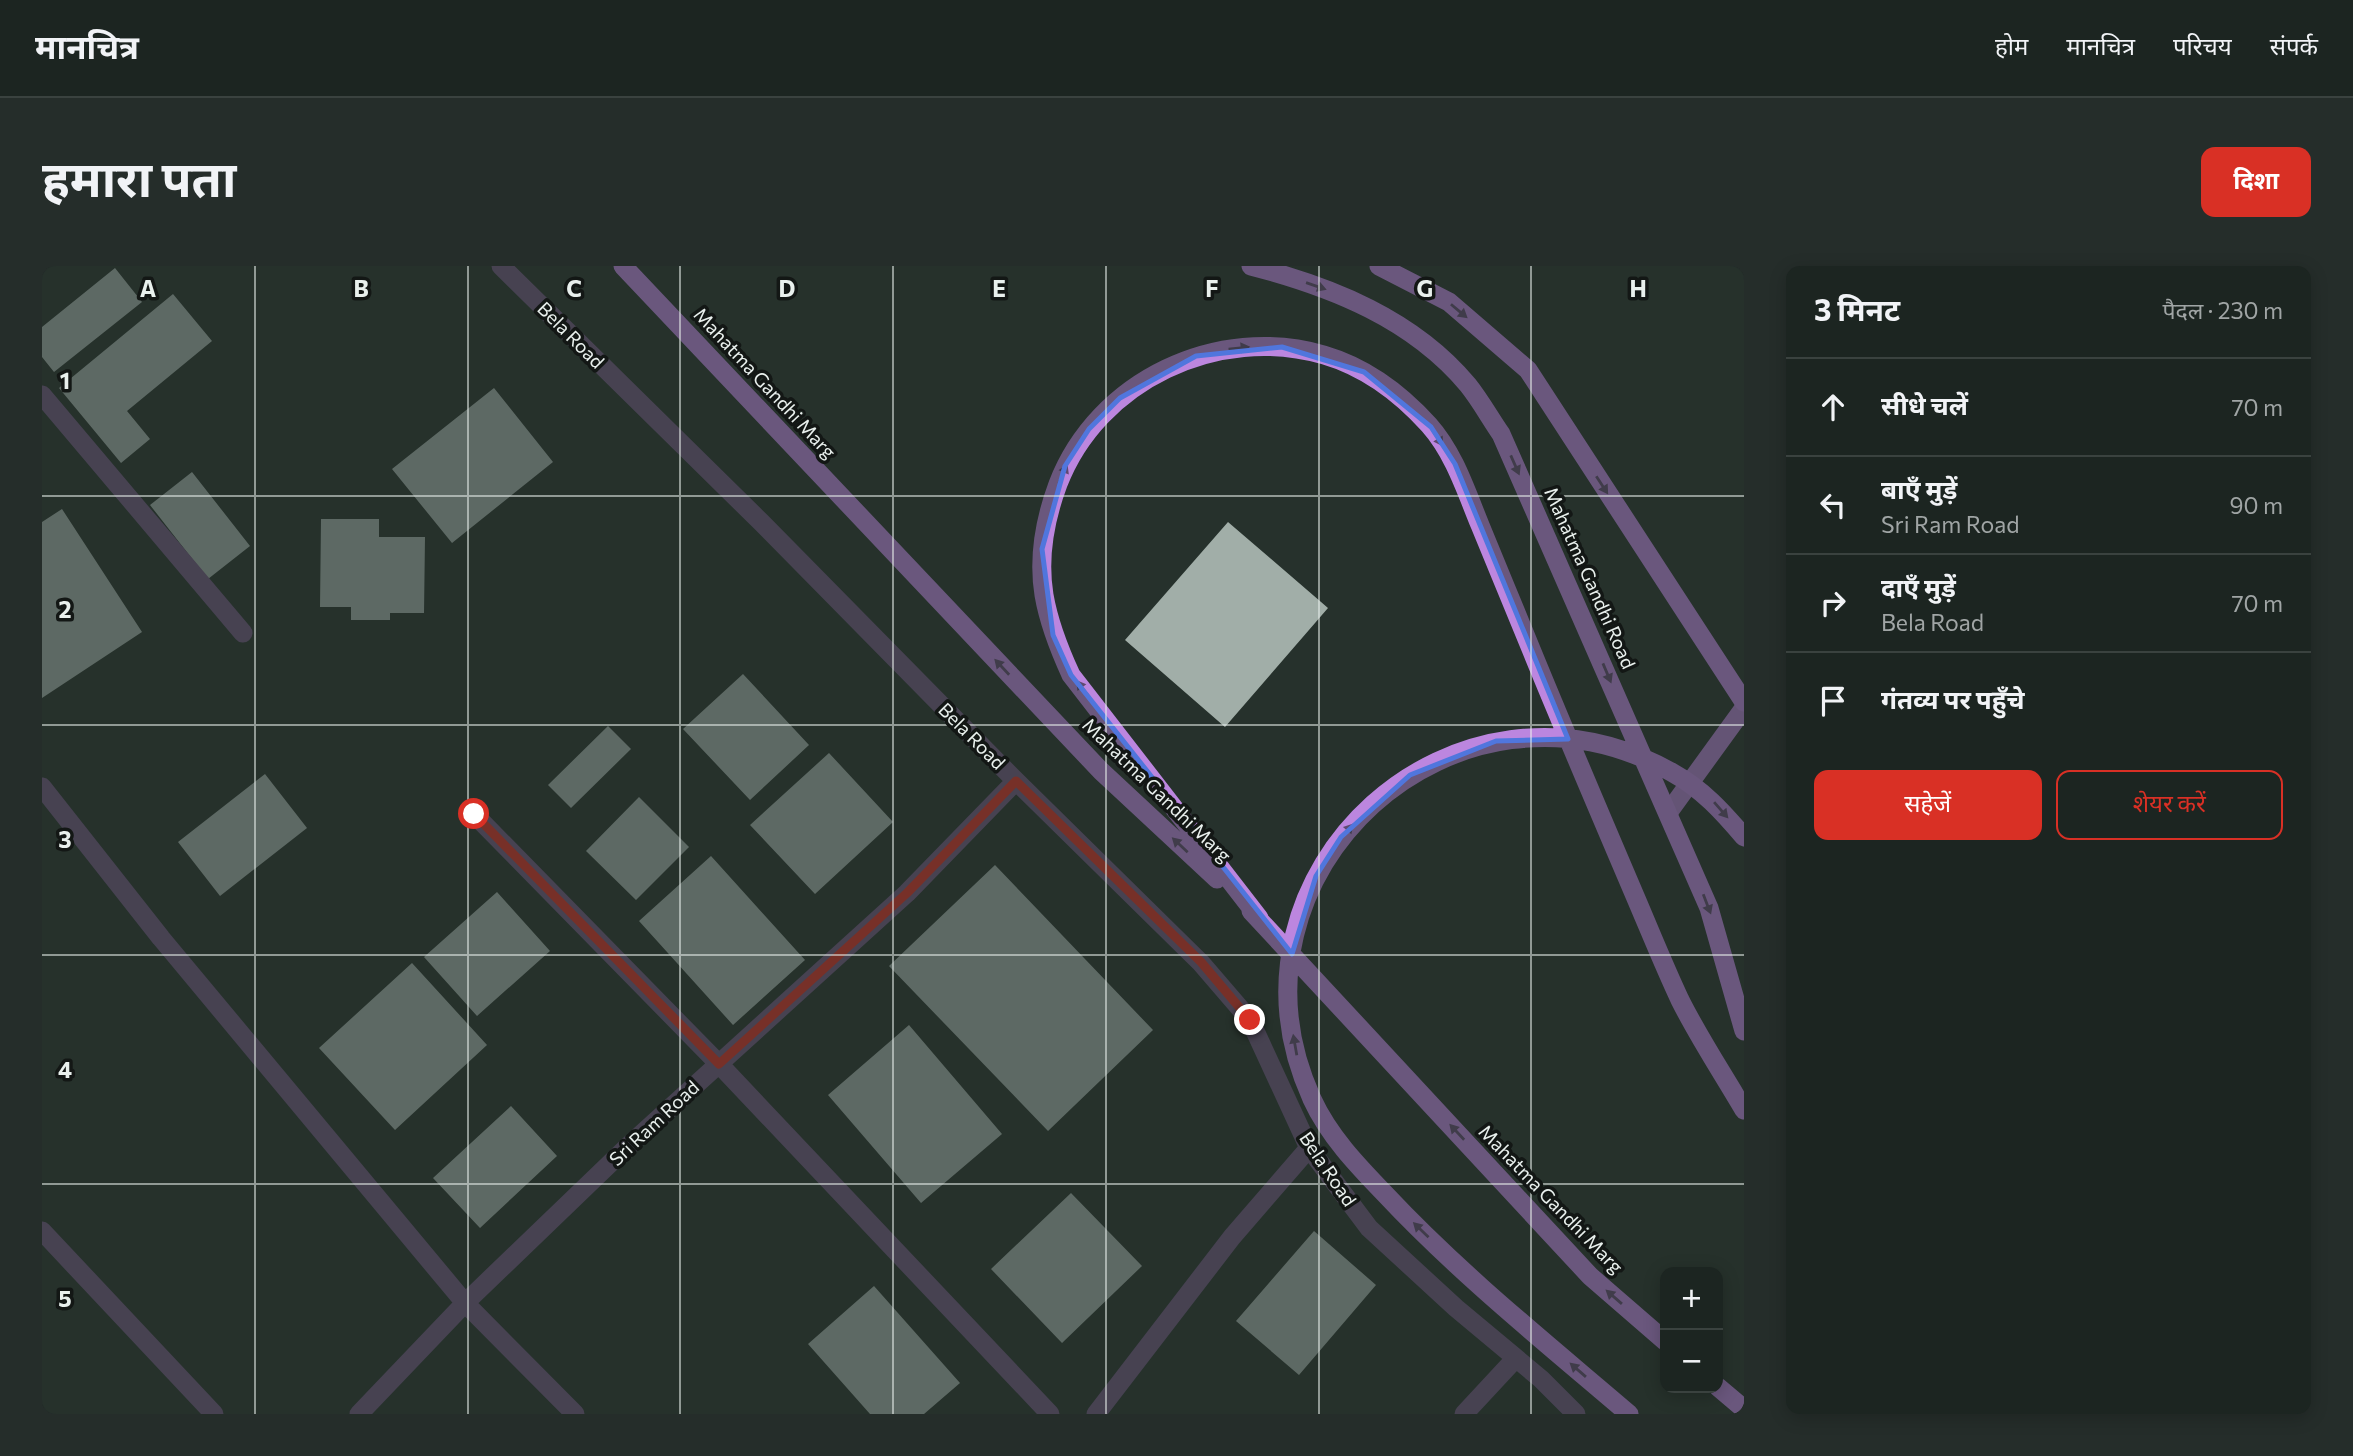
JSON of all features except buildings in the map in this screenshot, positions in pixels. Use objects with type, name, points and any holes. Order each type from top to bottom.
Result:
[{"type":"highway","name":"Mahatma Gandhi Marg","points":[[623,266],[1101,771],[1259,918],[1590,1276],[1660,1337]]},
{"type":"highway","name":"Mahatma Gandhi Road","points":[[1251,266],[1322,287],[1376,311],[1425,344],[1468,385],[1501,433],[1709,908],[1744,1031]]},
{"type":"highway","points":[[1379,266],[1449,303],[1528,370],[1744,702]]},
{"type":"highway","points":[[1259,918],[1071,675],[1053,635],[1044,593],[1042,549],[1050,507],[1065,466],[1089,429],[1120,398],[1156,373],[1196,356],[1238,347],[1282,347],[1325,355],[1364,372],[1401,397],[1431,427],[1455,464],[1556,709],[1682,1002],[1744,1110]]},
{"type":"highway","points":[[1629,1414],[1470,1277],[1401,1211],[1336,1140],[1313,1100],[1297,1057],[1289,1011],[1290,965],[1299,919],[1316,876],[1349,828],[1373,803],[1410,775],[1452,754],[1496,741],[1542,737],[1588,741],[1633,753],[1675,773],[1712,800],[1744,836]]},
{"type":"highway","points":[[1723,1391],[1744,1409]]},
{"type":"main road","points":[[1668,813],[1744,708]]},
{"type":"street","name":"Bela Road","points":[[501,266],[1201,962],[1250,1020],[1309,1148],[1369,1228],[1456,1308],[1516,1357],[1576,1414]]},
{"type":"street","points":[[42,395],[243,634]]},
{"type":"street","name":"Sri Ram Road","points":[[359,1414],[465,1303],[625,1149],[907,893],[1016,781]]},
{"type":"street","points":[[42,787],[161,939],[465,1303],[575,1414]]},
{"type":"street","points":[[474,814],[719,1064],[1050,1414]]},
{"type":"street","points":[[1096,1414],[1232,1237],[1309,1148]]},
{"type":"street","points":[[42,1231],[214,1414]]},
{"type":"street","points":[[1464,1414],[1516,1357]]},
{"type":"highlighted area","points":[[1282,347],[1364,372],[1431,427],[1455,464],[1568,739],[1496,741],[1410,775],[1341,837],[1316,876],[1292,954],[1071,675],[1053,635],[1042,549],[1065,466],[1089,429],[1120,398],[1196,356]]},
{"type":"route","points":[[474,814],[719,1064],[907,893],[1016,781],[1201,962],[1250,1020]]}]
